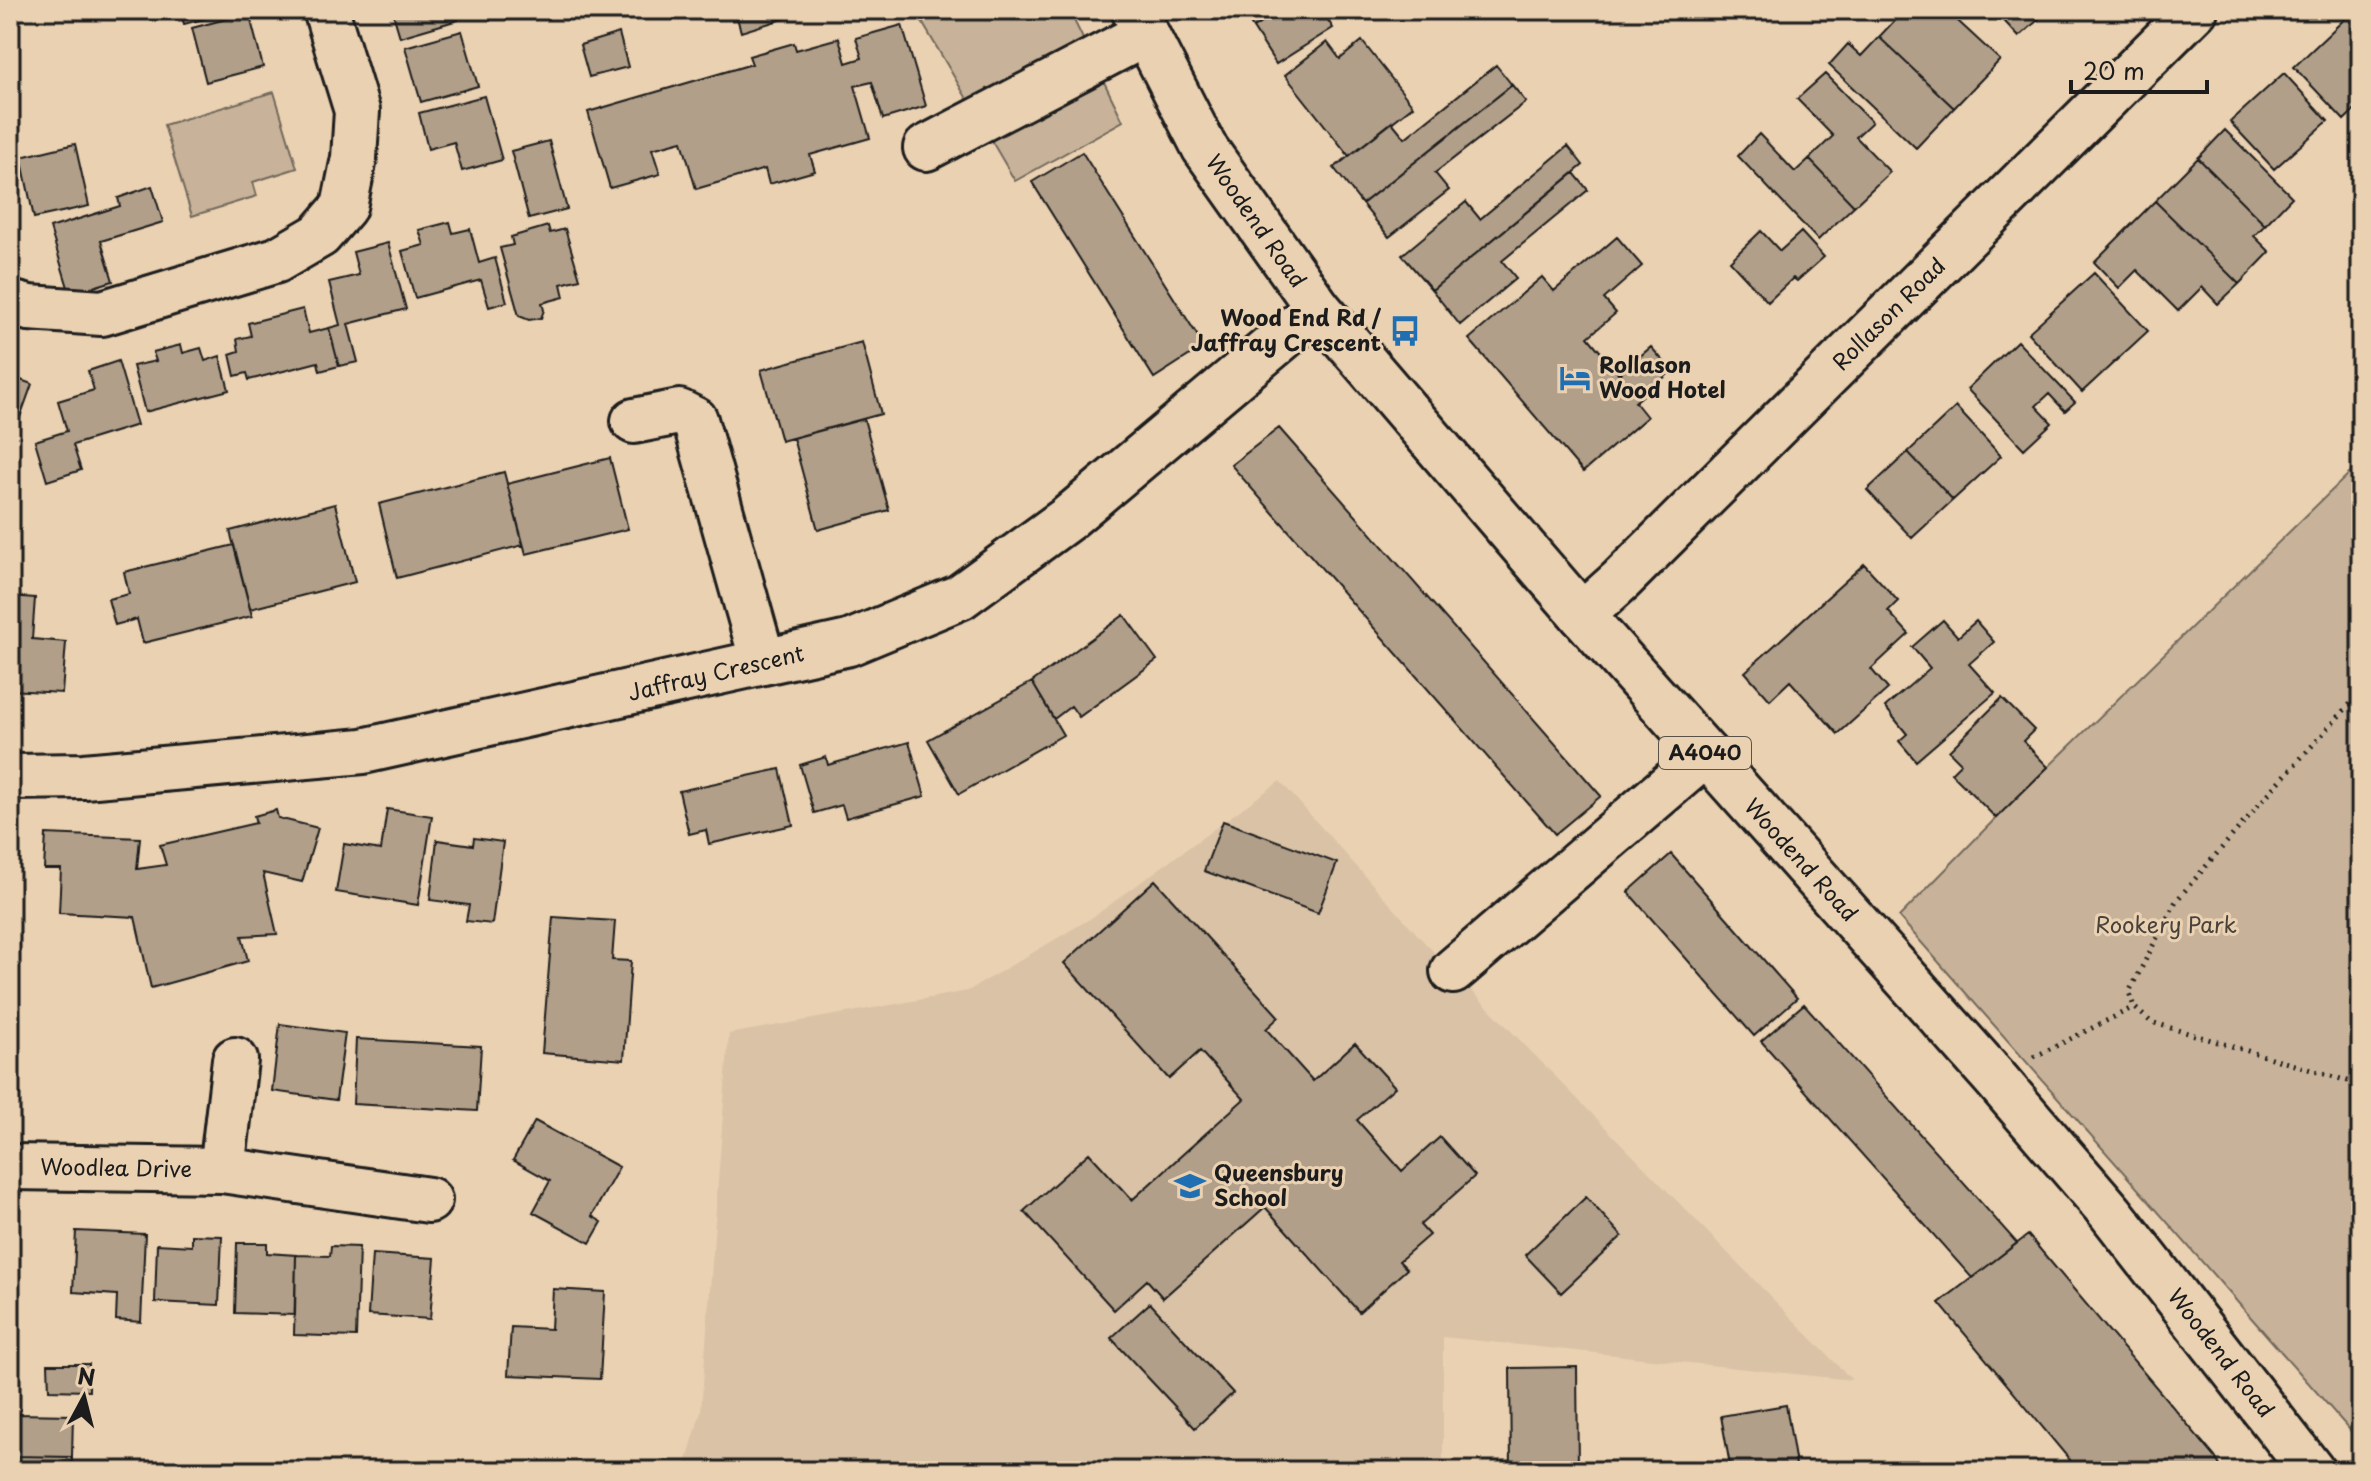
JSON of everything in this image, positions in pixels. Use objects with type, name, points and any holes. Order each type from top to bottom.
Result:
[{"type":"street","points":[[10,303],[29,308],[102,313],[277,260],[320,235],[344,207],[354,158],[357,111],[326,10]]},
{"type":"street","name":"Rollason Road","points":[[1582,615],[2195,10]]},
{"type":"street","points":[[926,148],[1140,22]]},
{"type":"street","name":"Woodend Road","points":[[1140,22],[1204,147],[1318,308],[1582,615],[1994,1077],[2111,1213],[2312,1471]]},
{"type":"street","name":"Jaffray Crescent","points":[[10,777],[84,776],[363,751],[849,643],[960,597],[1067,519],[1318,308]]},
{"type":"street","points":[[634,421],[679,412],[695,420],[763,662]]},
{"type":"street","points":[[1453,971],[1706,754]]},
{"type":"street","name":"Woodlea Drive","points":[[222,1170],[235,1060]]},
{"type":"street","name":"Woodlea Drive","points":[[10,1167],[222,1170],[429,1200]]},
{"type":"path","points":[[2361,692],[2176,901],[2129,992],[2134,1007],[2151,1022],[2361,1085]]},
{"type":"path","points":[[1994,1077],[2134,1007]]},
{"type":"shaded area","name":"Queensbury School","points":[[1280,781],[1425,943],[1852,1380],[1443,1337],[1443,1471],[684,1471],[701,1411],[729,1034],[968,991],[1093,917]]},
{"type":"green space","points":[[915,10],[1069,10],[1123,121],[1015,181]]},
{"type":"green space","points":[[274,92],[297,168],[253,182],[257,196],[192,216],[164,125]]},
{"type":"green space","name":"Rookery Park","points":[[2361,462],[2361,1432],[2356,1437],[1899,917],[1996,818]]},
{"type":"building","points":[[180,10],[234,10],[234,11],[184,24]]},
{"type":"building","points":[[392,10],[455,10],[458,20],[400,37]]},
{"type":"building","points":[[735,10],[801,10],[802,13],[741,32]]},
{"type":"building","points":[[1242,10],[1281,10],[1253,28]]},
{"type":"building","points":[[1281,10],[1324,10],[1333,28],[1276,64],[1253,28]]},
{"type":"building","points":[[1891,10],[1946,10],[2000,60],[1954,108],[1879,37],[1895,20],[1888,13]]},
{"type":"building","points":[[1994,10],[2049,10],[2019,37]]},
{"type":"building","points":[[249,13],[263,67],[206,82],[192,28]]},
{"type":"building","points":[[2350,14],[2361,25],[2361,104],[2344,120],[2294,67]]},
{"type":"building","points":[[902,25],[926,106],[883,119],[872,82],[855,86],[870,138],[810,155],[815,171],[769,184],[765,169],[696,189],[682,141],[652,149],[660,174],[610,188],[588,112],[752,64],[749,56],[794,43],[796,50],[839,38],[846,63],[862,58],[856,38]]},
{"type":"building","points":[[462,31],[478,86],[421,102],[405,47]]},
{"type":"building","points":[[619,33],[628,67],[589,77],[580,45]]},
{"type":"building","points":[[1879,37],[1954,108],[1916,148],[1829,65],[1848,44],[1861,56]]},
{"type":"building","points":[[1362,41],[1413,106],[1349,156],[1285,75],[1327,42],[1340,59]]},
{"type":"building","points":[[1496,65],[1512,85],[1362,204],[1334,168],[1392,122],[1405,138]]},
{"type":"building","points":[[2284,73],[2328,121],[2274,169],[2230,122]]},
{"type":"building","points":[[1825,74],[1872,122],[1856,137],[1890,172],[1854,206],[1809,159],[1833,136],[1797,99]]},
{"type":"building","points":[[1512,85],[1526,102],[1435,173],[1449,190],[1389,237],[1362,204]]},
{"type":"building","points":[[484,96],[502,160],[462,171],[454,142],[428,149],[419,113]]},
{"type":"building","points":[[2225,130],[2292,197],[2265,225],[2198,158]]},
{"type":"building","points":[[1759,134],[1795,172],[1809,159],[1854,206],[1818,240],[1738,156]]},
{"type":"building","points":[[549,141],[567,209],[529,219],[511,151]]},
{"type":"building","points":[[75,144],[89,206],[34,218],[21,157]]},
{"type":"building","points":[[1568,146],[1583,165],[1432,290],[1402,255],[1466,202],[1480,219]]},
{"type":"building","points":[[1082,152],[1204,346],[1154,378],[1032,182]]},
{"type":"building","points":[[2198,158],[2265,225],[2254,236],[2270,252],[2239,284],[2155,201]]},
{"type":"building","points":[[1574,173],[1588,190],[1502,261],[1516,278],[1460,325],[1432,290]]},
{"type":"building","points":[[152,186],[163,222],[101,241],[113,281],[70,294],[50,228],[120,206],[118,198]]},
{"type":"building","points":[[2155,201],[2239,284],[2218,304],[2202,287],[2178,311],[2137,270],[2119,288],[2094,262]]},
{"type":"building","points":[[450,222],[453,233],[470,229],[479,263],[495,258],[507,302],[489,307],[481,280],[415,298],[402,251],[424,245],[419,230]]},
{"type":"building","points":[[548,226],[550,233],[565,229],[580,279],[561,284],[564,297],[542,303],[544,310],[541,318],[529,320],[519,316],[500,248],[513,245],[511,237]]},
{"type":"building","points":[[1761,231],[1780,251],[1801,232],[1824,257],[1797,281],[1793,278],[1768,302],[1730,261]]},
{"type":"building","points":[[1617,237],[1642,266],[1604,299],[1616,313],[1588,337],[1619,374],[1651,347],[1672,371],[1635,402],[1647,417],[1583,472],[1469,339],[1542,277],[1554,291]]},
{"type":"building","points":[[388,243],[406,309],[348,324],[358,362],[339,366],[329,328],[340,325],[329,282],[359,275],[353,252]]},
{"type":"building","points":[[2094,273],[2148,331],[2082,392],[2028,333]]},
{"type":"building","points":[[303,309],[309,333],[329,328],[339,366],[320,371],[318,362],[249,380],[247,373],[235,376],[230,354],[239,351],[237,339],[251,336],[248,323]]},
{"type":"building","points":[[2017,341],[2075,402],[2065,411],[2049,394],[2036,406],[2052,423],[2024,449],[1967,389]]},
{"type":"building","points":[[862,342],[881,414],[781,441],[761,370]]},
{"type":"building","points":[[181,345],[183,353],[201,348],[205,361],[220,356],[229,390],[145,412],[133,366],[156,361],[153,352]]},
{"type":"building","points":[[118,361],[137,425],[73,445],[81,470],[47,481],[35,441],[67,431],[58,401],[94,390],[88,371]]},
{"type":"building","points":[[10,369],[20,372],[18,379],[32,384],[10,445]]},
{"type":"building","points":[[1956,407],[2001,456],[1953,500],[1908,452]]},
{"type":"building","points":[[864,419],[889,510],[818,530],[793,438]]},
{"type":"building","points":[[1279,428],[1601,796],[1555,834],[1231,465]]},
{"type":"building","points":[[1908,452],[1953,500],[1912,538],[1867,490]]},
{"type":"building","points":[[610,458],[628,529],[526,554],[507,484]]},
{"type":"building","points":[[504,472],[523,545],[397,578],[379,504]]},
{"type":"building","points":[[335,504],[355,582],[250,609],[230,531]]},
{"type":"building","points":[[234,545],[252,616],[143,643],[137,619],[115,625],[108,599],[129,594],[124,572]]},
{"type":"building","points":[[1864,564],[1898,601],[1888,611],[1909,634],[1871,669],[1888,689],[1838,734],[1790,681],[1770,700],[1745,672]]},
{"type":"building","points":[[10,596],[35,598],[32,639],[66,642],[62,693],[10,690]]},
{"type":"building","points":[[1124,615],[1157,660],[1079,717],[1071,706],[1054,719],[1032,682]]},
{"type":"building","points":[[1943,620],[1958,637],[1976,621],[1994,642],[1969,664],[1995,693],[1916,761],[1899,741],[1907,734],[1885,707],[1930,668],[1912,647]]},
{"type":"building","points":[[1032,682],[1063,735],[959,794],[928,740]]},
{"type":"building","points":[[2002,698],[2034,730],[2023,741],[2048,767],[1996,818],[1951,773],[1961,763],[1949,751]]},
{"type":"building","points":[[909,742],[925,796],[846,818],[842,805],[814,813],[800,765],[826,757],[828,765]]},
{"type":"building","points":[[780,769],[793,825],[709,844],[706,830],[689,834],[679,791]]},
{"type":"building","points":[[387,809],[432,816],[418,905],[336,892],[344,844],[381,850]]},
{"type":"building","points":[[276,810],[278,818],[318,828],[302,882],[263,873],[277,934],[242,936],[248,961],[151,988],[135,917],[59,913],[61,869],[44,869],[46,834],[140,838],[137,869],[166,865],[160,845],[256,823],[254,816]]},
{"type":"building","points":[[1223,821],[1337,863],[1318,913],[1204,871]]},
{"type":"building","points":[[474,838],[503,842],[492,924],[466,921],[469,905],[430,900],[437,840],[473,845]]},
{"type":"building","points":[[1671,854],[1797,998],[1754,1036],[1628,892]]},
{"type":"building","points":[[1155,880],[1279,1017],[1266,1029],[1313,1081],[1355,1043],[1395,1087],[1357,1120],[1402,1171],[1440,1137],[1475,1176],[1420,1225],[1429,1235],[1399,1261],[1407,1269],[1359,1312],[1265,1207],[1163,1298],[1147,1280],[1114,1310],[1024,1211],[1089,1153],[1132,1200],[1244,1099],[1200,1051],[1169,1079],[1064,963]]},
{"type":"building","points":[[553,917],[615,921],[612,960],[631,961],[624,1060],[542,1053]]},
{"type":"building","points":[[1804,1004],[2017,1243],[1972,1278],[1761,1041]]},
{"type":"building","points":[[280,1024],[345,1033],[336,1100],[272,1091]]},
{"type":"building","points":[[356,1039],[481,1046],[477,1111],[353,1104]]},
{"type":"building","points":[[535,1121],[619,1167],[592,1216],[602,1222],[590,1243],[533,1212],[550,1181],[513,1160]]},
{"type":"building","points":[[1586,1197],[1622,1236],[1561,1293],[1525,1255]]},
{"type":"building","points":[[76,1231],[145,1234],[141,1322],[116,1320],[117,1295],[73,1292]]},
{"type":"building","points":[[192,1235],[222,1236],[219,1305],[155,1302],[157,1244],[192,1246]]},
{"type":"building","points":[[2028,1235],[2215,1457],[2223,1471],[2079,1471],[1939,1303]]},
{"type":"building","points":[[237,1243],[267,1243],[267,1253],[296,1255],[295,1315],[235,1313]]},
{"type":"building","points":[[331,1246],[359,1247],[356,1337],[294,1335],[296,1255],[330,1256]]},
{"type":"building","points":[[372,1254],[435,1258],[430,1319],[368,1315]]},
{"type":"building","points":[[553,1289],[605,1292],[600,1379],[508,1375],[511,1327],[551,1329]]},
{"type":"building","points":[[1150,1303],[1233,1393],[1195,1428],[1111,1338]]},
{"type":"building","points":[[48,1364],[89,1364],[89,1391],[49,1390]]},
{"type":"building","points":[[1577,1367],[1578,1471],[1511,1471],[1510,1368]]},
{"type":"building","points":[[1786,1405],[1797,1471],[1731,1471],[1721,1416]]},
{"type":"building","points":[[15,1414],[73,1415],[72,1457],[14,1456]]},
{"type":"building","points":[[14,1456],[72,1457],[72,1471],[13,1471]]},
{"type":"place","name":"Wood End Rd / Jaffray Crescent","points":[[1405,331]]},
{"type":"place","name":"Rollason Wood Hotel","points":[[1575,378]]},
{"type":"place","name":"Queensbury School","points":[[1190,1186]]}]
